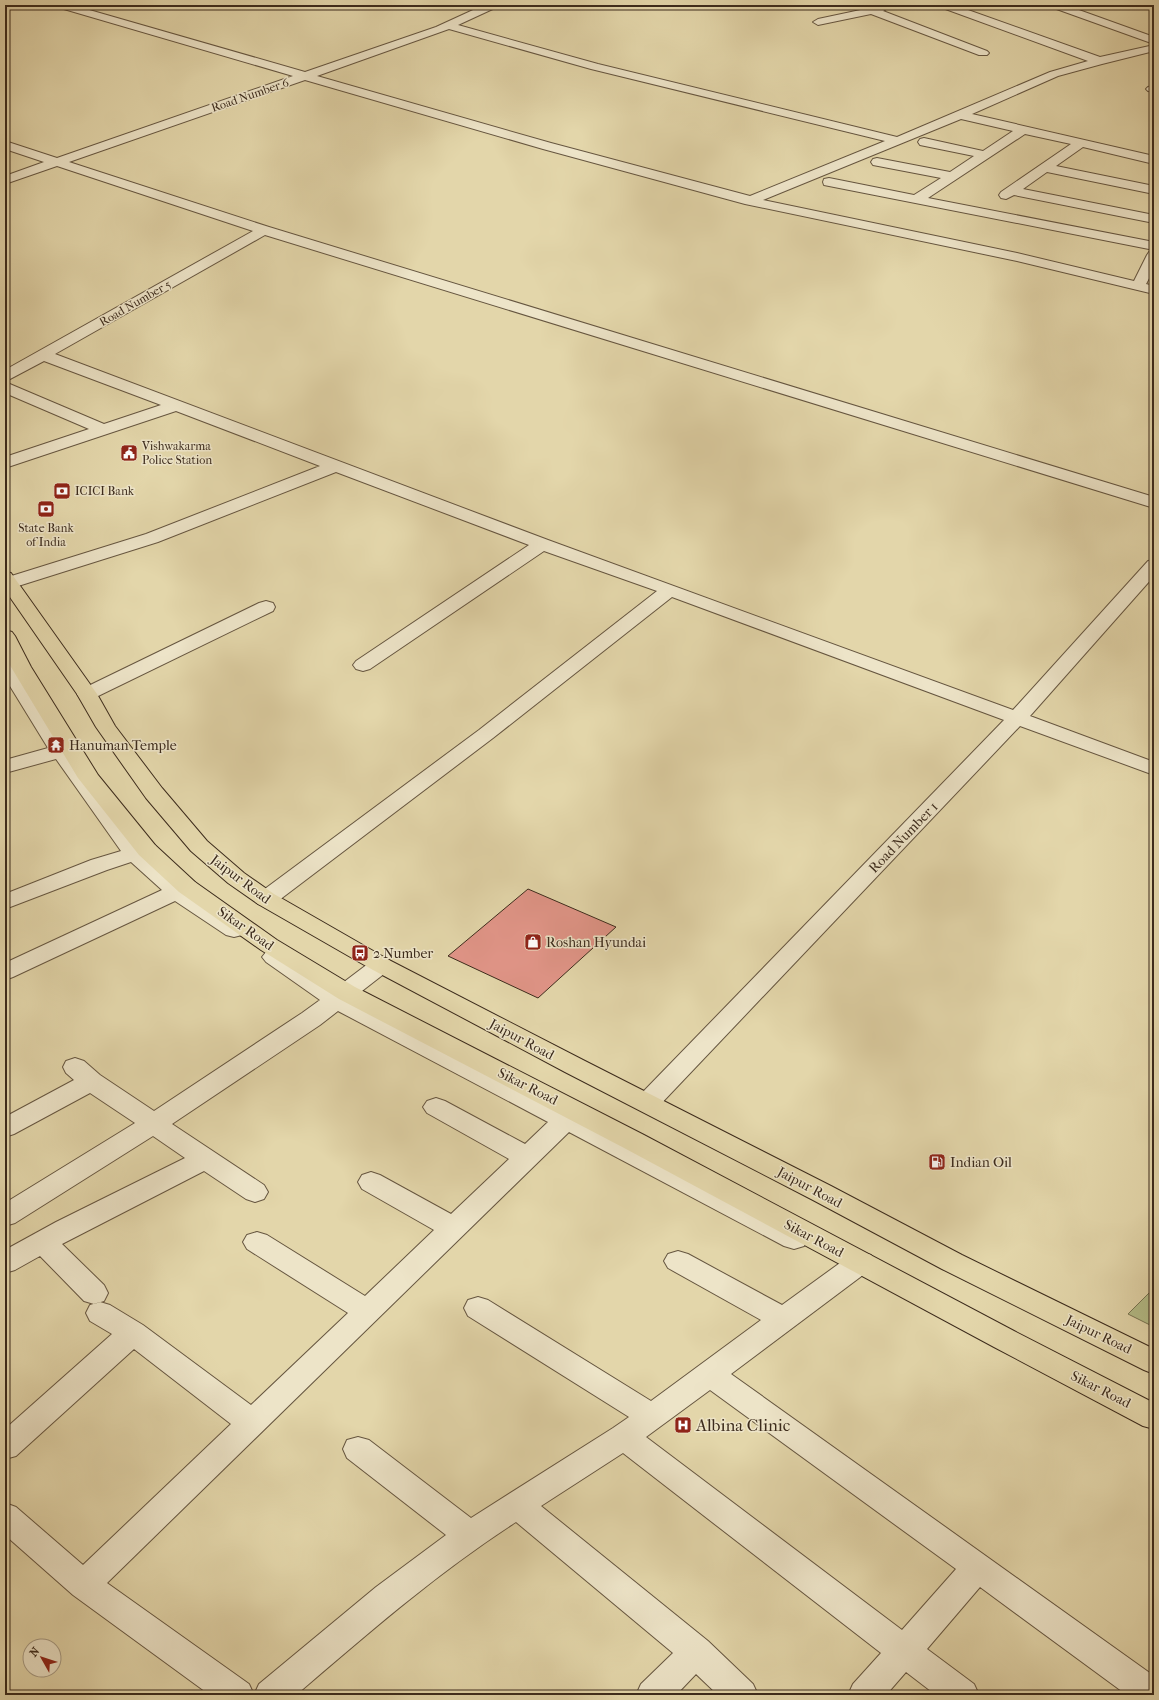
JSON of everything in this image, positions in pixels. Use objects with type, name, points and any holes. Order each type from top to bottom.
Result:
[{"type":"main road","name":"Jaipur Road","points":[[7,580],[86,694],[106,727],[150,788],[183,828],[209,855],[236,878],[266,900],[381,966],[952,1262],[1154,1362]]},
{"type":"main road","points":[[5,636],[10,668]]},
{"type":"main road","name":"Sikar Road","points":[[856,1266],[1154,1417]]},
{"type":"street","points":[[61,5],[636,170],[750,201],[1017,257],[1154,290]]},
{"type":"street","name":"Road Number 6","points":[[5,180],[307,76],[448,25],[493,5]]},
{"type":"street","points":[[818,22],[894,5]]},
{"type":"street","points":[[944,5],[1099,61]]},
{"type":"street","points":[[1060,6],[1081,5]]},
{"type":"street","points":[[1060,6],[1154,41]]},
{"type":"street","points":[[870,10],[983,53]]},
{"type":"street","points":[[448,25],[603,69],[896,140]]},
{"type":"street","points":[[750,201],[960,115],[1054,74],[1099,61],[1154,48]]},
{"type":"street","points":[[960,115],[1154,160]]},
{"type":"street","points":[[770,206],[980,120]]},
{"type":"street","points":[[917,199],[1023,130]]},
{"type":"street","points":[[924,142],[985,155]]},
{"type":"street","points":[[982,212],[1081,143]]},
{"type":"street","points":[[5,145],[264,230],[1154,503]]},
{"type":"street","points":[[1140,157],[1154,149]]},
{"type":"street","points":[[877,162],[952,176]]},
{"type":"street","points":[[1045,168],[1154,190]]},
{"type":"street","points":[[1066,202],[1097,179]]},
{"type":"street","points":[[829,182],[1154,246]]},
{"type":"street","points":[[1110,210],[1128,185]]},
{"type":"street","points":[[1012,191],[1154,219]]},
{"type":"street","name":"Road Number 5","points":[[5,376],[264,230]]},
{"type":"street","points":[[1138,286],[1154,255]]},
{"type":"street","points":[[43,355],[542,544],[1154,769]]},
{"type":"street","points":[[5,387],[104,430]]},
{"type":"street","points":[[5,463],[178,405]]},
{"type":"street","points":[[7,580],[152,538],[335,466]]},
{"type":"street","points":[[363,665],[542,544]]},
{"type":"street","name":"Road Number 1","points":[[647,1103],[1017,718],[1154,565]]},
{"type":"street","points":[[266,900],[486,734],[670,590]]},
{"type":"street","points":[[86,694],[266,607]]},
{"type":"street","points":[[10,668],[67,751],[100,807],[141,852],[182,889],[342,996],[856,1266],[1154,1429]]},
{"type":"street","points":[[5,767],[48,754],[67,751]]},
{"type":"street","points":[[5,902],[99,865],[141,852]]},
{"type":"street","points":[[5,972],[182,889]]},
{"type":"street","points":[[5,1216],[153,1124],[342,996],[381,966]]},
{"type":"street","points":[[5,1128],[83,1074],[153,1124],[256,1192]]},
{"type":"street","points":[[436,1107],[527,1157]]},
{"type":"street","points":[[84,1585],[571,1115]]},
{"type":"street","points":[[5,1264],[43,1242],[205,1159]]},
{"type":"street","points":[[371,1182],[453,1228]]},
{"type":"street","points":[[43,1242],[97,1303],[133,1333],[252,1423]]},
{"type":"street","points":[[257,1242],[367,1311]]},
{"type":"street","points":[[678,1261],[784,1320]]},
{"type":"street","points":[[271,1695],[387,1597],[470,1536],[624,1437],[856,1266]]},
{"type":"street","points":[[478,1308],[652,1416]]},
{"type":"street","points":[[5,1447],[133,1333]]},
{"type":"street","points":[[710,1374],[1154,1695]]},
{"type":"street","points":[[624,1437],[962,1695]]},
{"type":"street","points":[[358,1449],[470,1536]]},
{"type":"street","points":[[517,1505],[696,1652],[740,1695]]},
{"type":"street","points":[[5,1516],[84,1585],[237,1695]]},
{"type":"street","points":[[865,1695],[977,1568]]},
{"type":"street","points":[[653,1695],[696,1652]]},
{"type":"green space","points":[[1154,1288],[1154,1327],[1128,1314]]},
{"type":"building","name":"Roshan Hyundai","points":[[528,889],[616,927],[538,998],[448,956]]},
{"type":"place","name":"Vishwakarma Police Station","points":[[129,453]]},
{"type":"place","name":"ICICI Bank","points":[[62,491]]},
{"type":"place","name":"State Bank of India","points":[[46,509]]},
{"type":"place","name":"Hanuman Temple","points":[[56,745]]},
{"type":"place","name":"Roshan Hyundai","points":[[533,942]]},
{"type":"place","name":"2 Number","points":[[360,953]]},
{"type":"place","name":"Indian Oil","points":[[937,1162]]},
{"type":"place","name":"Albina Clinic","points":[[683,1425]]}]
